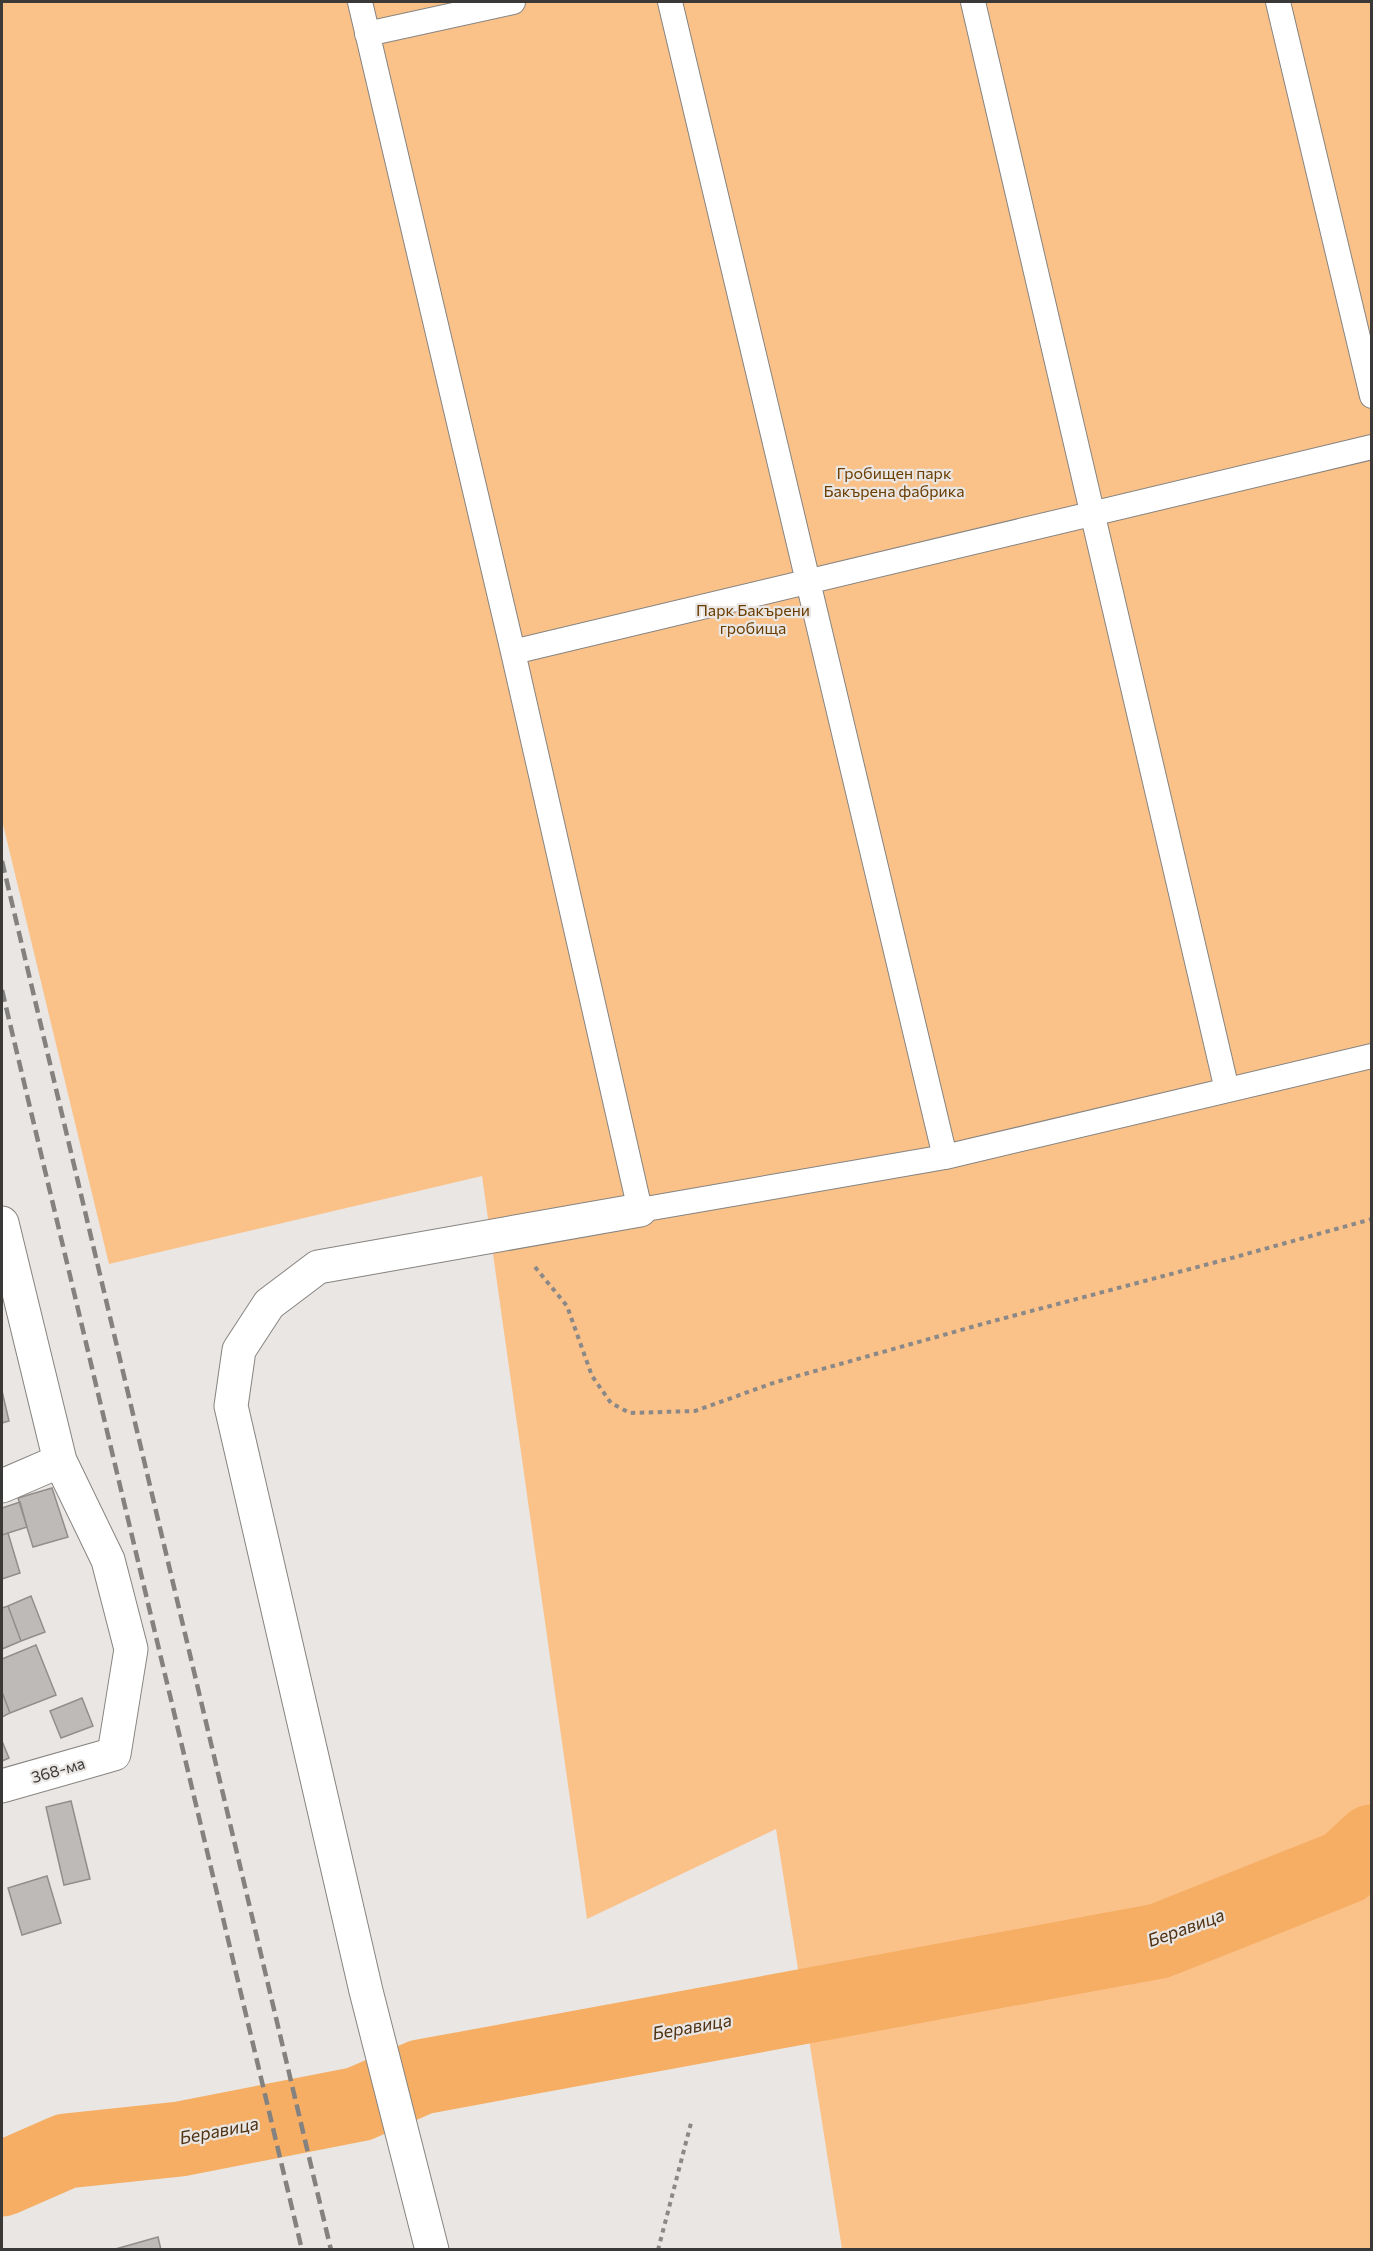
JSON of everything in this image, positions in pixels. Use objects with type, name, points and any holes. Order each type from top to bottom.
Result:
[{"type":"street","points":[[432,2250],[374,2026],[231,1406],[239,1350],[269,1304],[318,1267],[640,1210]]},
{"type":"street","points":[[2,1223],[60,1461],[2,1486]]},
{"type":"street","name":"368-ма","points":[[2,1786],[114,1754],[130,1649],[108,1560],[60,1461]]},
{"type":"lane","points":[[360,2],[513,652],[640,1210],[945,1157],[1371,1056]]},
{"type":"lane","points":[[367,34],[513,2]]},
{"type":"lane","points":[[670,2],[945,1157]]},
{"type":"lane","points":[[973,2],[1227,1090]]},
{"type":"lane","points":[[1278,2],[1371,396]]},
{"type":"lane","points":[[513,652],[1371,447]]},
{"type":"path","points":[[503,1235],[548,1281],[567,1306],[592,1376],[611,1404],[630,1413],[695,1411],[776,1382],[1371,1219]]},
{"type":"path","points":[[658,2250],[692,2123]]},
{"type":"green space","name":"Парк Бакърени гробища","points":[[2,2],[1371,2],[1371,2249],[842,2249],[776,1829],[587,1919],[482,1176],[109,1264],[2,820]]},
{"type":"building","points":[[2,1391],[9,1421],[2,1423]]},
{"type":"building","points":[[52,1488],[68,1537],[33,1547],[18,1498]]},
{"type":"building","points":[[20,1502],[27,1527],[2,1535],[2,1508]]},
{"type":"building","points":[[8,1533],[20,1573],[2,1579],[2,1535]]},
{"type":"building","points":[[31,1596],[45,1632],[21,1641],[8,1606]]},
{"type":"building","points":[[8,1606],[21,1641],[2,1649],[2,1608]]},
{"type":"building","points":[[36,1645],[56,1695],[10,1713],[2,1692],[2,1659]]},
{"type":"building","points":[[2,1692],[10,1713],[2,1717]]},
{"type":"building","points":[[82,1698],[93,1726],[61,1738],[50,1711]]},
{"type":"building","points":[[2,1741],[9,1758],[2,1761]]},
{"type":"building","points":[[71,1801],[90,1879],[64,1885],[46,1807]]},
{"type":"building","points":[[47,1876],[61,1923],[22,1935],[8,1888]]},
{"type":"building","points":[[158,2237],[161,2250],[112,2250]]},
{"type":"waterway","name":"Беравица","points":[[2,2179],[66,2151],[180,2139],[359,2104],[421,2077],[1159,1941],[1345,1867],[1372,1842]]},
{"type":"railway","points":[[2,861],[331,2250]]},
{"type":"railway","points":[[2,990],[302,2250]]},
{"type":"park label","name":"Гробищен парк Бакърена фабрика","points":[[894,482]]}]
